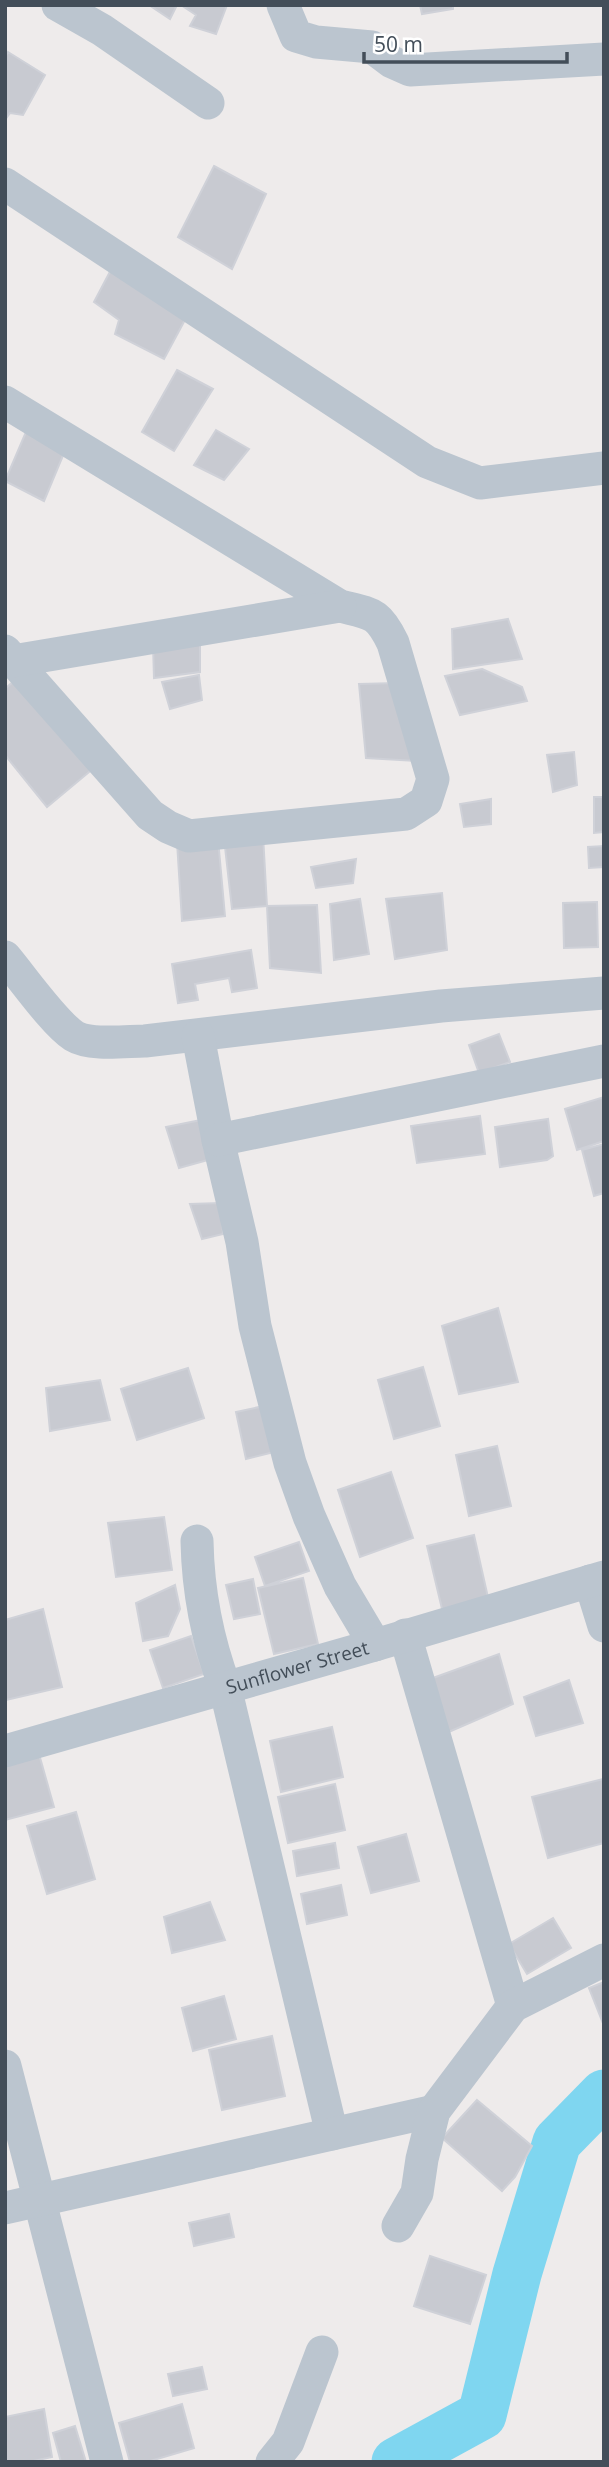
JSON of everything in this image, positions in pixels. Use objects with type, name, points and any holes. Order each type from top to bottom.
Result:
[{"type":"street","points":[[58,5],[102,30],[208,103]]},
{"type":"street","points":[[283,5],[296,36],[316,42],[372,47],[410,70],[604,59]]},
{"type":"street","points":[[5,184],[427,462],[480,482],[604,468]]},
{"type":"street","points":[[5,402],[340,606],[367,613],[383,623],[393,643],[433,779],[426,801],[406,814],[189,836],[150,815],[9,656]]},
{"type":"street","points":[[9,656],[340,606]]},
{"type":"street","points":[[5,957],[52,1014],[75,1037],[101,1042],[198,1036],[441,1006],[604,993]]},
{"type":"street","points":[[198,1036],[218,1140],[242,1242],[255,1326],[290,1464],[335,1575],[390,1640],[513,2006]]},
{"type":"street","points":[[218,1140],[604,1061]]},
{"type":"street","points":[[197,1541],[205,1625],[225,1687],[332,2134]]},
{"type":"street","points":[[597,1579],[604,1626]]},
{"type":"street","name":"Sunflower Street","points":[[5,1751],[597,1579]]},
{"type":"street","points":[[398,2226],[417,2193],[434,2111],[513,2006],[604,1960]]},
{"type":"street","points":[[5,2066],[107,2462]]},
{"type":"street","points":[[5,2208],[434,2111]]},
{"type":"street","points":[[272,2462],[288,2442],[322,2352]]},
{"type":"building","points":[[149,5],[177,5],[170,19]]},
{"type":"building","points":[[181,5],[227,5],[216,34],[190,26],[196,15]]},
{"type":"building","points":[[420,5],[453,5],[453,9],[422,14]]},
{"type":"building","points":[[8,52],[45,75],[23,115],[10,113],[5,120],[5,57]]},
{"type":"building","points":[[214,166],[266,194],[232,269],[178,237]]},
{"type":"building","points":[[114,264],[186,318],[164,359],[115,334],[119,320],[94,302]]},
{"type":"building","points":[[177,370],[213,389],[174,451],[142,432]]},
{"type":"building","points":[[29,425],[67,446],[44,501],[5,481]]},
{"type":"building","points":[[216,430],[249,449],[224,480],[194,465]]},
{"type":"building","points":[[508,619],[522,659],[453,669],[452,629]]},
{"type":"building","points":[[153,645],[200,645],[200,672],[154,678]]},
{"type":"building","points":[[482,669],[522,687],[527,701],[460,715],[445,676]]},
{"type":"building","points":[[199,675],[202,700],[170,709],[162,682]]},
{"type":"building","points":[[17,678],[94,768],[47,807],[5,755],[5,689]]},
{"type":"building","points":[[398,683],[416,761],[366,758],[359,684]]},
{"type":"building","points":[[574,752],[577,785],[553,792],[547,755]]},
{"type":"building","points":[[594,797],[604,797],[604,832],[594,833]]},
{"type":"building","points":[[491,799],[491,824],[464,827],[460,804]]},
{"type":"building","points":[[263,835],[267,906],[232,909],[224,838]]},
{"type":"building","points":[[218,839],[225,916],[182,921],[177,842]]},
{"type":"building","points":[[604,846],[604,867],[589,868],[588,847]]},
{"type":"building","points":[[356,859],[353,883],[316,888],[311,867]]},
{"type":"building","points":[[442,893],[447,950],[395,959],[386,899]]},
{"type":"building","points":[[360,899],[369,954],[334,960],[330,904]]},
{"type":"building","points":[[597,902],[598,947],[564,948],[563,903]]},
{"type":"building","points":[[317,905],[321,973],[270,968],[267,906]]},
{"type":"building","points":[[251,950],[257,988],[232,992],[229,978],[195,984],[198,1000],[178,1003],[172,964]]},
{"type":"building","points":[[499,1034],[510,1062],[479,1073],[469,1045]]},
{"type":"building","points":[[604,1097],[604,1141],[577,1150],[565,1109]]},
{"type":"building","points":[[480,1116],[485,1154],[417,1163],[411,1126]]},
{"type":"building","points":[[206,1119],[215,1158],[179,1168],[166,1127]]},
{"type":"building","points":[[548,1119],[553,1156],[547,1160],[500,1167],[495,1127]]},
{"type":"building","points":[[604,1144],[604,1193],[594,1196],[582,1150]]},
{"type":"building","points":[[221,1203],[223,1234],[202,1239],[190,1204]]},
{"type":"building","points":[[498,1308],[518,1382],[459,1394],[442,1326]]},
{"type":"building","points":[[423,1367],[440,1426],[394,1439],[378,1380]]},
{"type":"building","points":[[188,1368],[204,1418],[137,1440],[121,1389]]},
{"type":"building","points":[[100,1380],[110,1420],[50,1431],[46,1388]]},
{"type":"building","points":[[264,1406],[274,1452],[246,1459],[236,1412]]},
{"type":"building","points":[[497,1446],[511,1506],[469,1516],[456,1455]]},
{"type":"building","points":[[391,1472],[413,1538],[360,1557],[338,1490]]},
{"type":"building","points":[[164,1517],[172,1570],[116,1577],[108,1523]]},
{"type":"building","points":[[474,1535],[489,1602],[443,1613],[427,1546]]},
{"type":"building","points":[[299,1542],[309,1571],[265,1586],[255,1557]]},
{"type":"building","points":[[303,1578],[318,1644],[274,1654],[258,1588]]},
{"type":"building","points":[[253,1579],[260,1614],[234,1619],[226,1585]]},
{"type":"building","points":[[175,1585],[180,1609],[168,1636],[143,1641],[136,1603]]},
{"type":"building","points":[[43,1609],[62,1687],[6,1700],[5,1620]]},
{"type":"building","points":[[191,1636],[204,1674],[163,1688],[150,1650]]},
{"type":"building","points":[[499,1654],[513,1704],[437,1737],[422,1682]]},
{"type":"building","points":[[569,1680],[583,1723],[536,1736],[524,1697]]},
{"type":"building","points":[[332,1727],[343,1777],[281,1792],[270,1741]]},
{"type":"building","points":[[37,1747],[54,1807],[5,1820],[5,1760]]},
{"type":"building","points":[[603,1779],[604,1843],[548,1858],[532,1797]]},
{"type":"building","points":[[335,1784],[345,1830],[288,1843],[278,1797]]},
{"type":"building","points":[[76,1812],[95,1879],[47,1894],[27,1826]]},
{"type":"building","points":[[406,1834],[419,1881],[371,1893],[358,1847]]},
{"type":"building","points":[[335,1843],[339,1868],[297,1876],[293,1851]]},
{"type":"building","points":[[341,1885],[347,1915],[307,1924],[301,1894]]},
{"type":"building","points":[[210,1902],[225,1940],[172,1953],[164,1917]]},
{"type":"building","points":[[553,1918],[571,1948],[527,1974],[509,1944]]},
{"type":"building","points":[[604,1982],[604,2026],[589,1988]]},
{"type":"building","points":[[224,1996],[236,2039],[193,2051],[182,2008]]},
{"type":"building","points":[[272,2036],[285,2096],[222,2110],[209,2050]]},
{"type":"building","points":[[477,2100],[532,2146],[515,2177],[502,2191],[442,2138]]},
{"type":"building","points":[[229,2214],[234,2237],[194,2246],[189,2223]]},
{"type":"building","points":[[430,2256],[486,2275],[470,2324],[414,2306]]},
{"type":"building","points":[[202,2367],[207,2389],[173,2396],[168,2374]]},
{"type":"building","points":[[182,2404],[194,2448],[147,2462],[130,2462],[119,2423]]},
{"type":"building","points":[[44,2409],[52,2457],[29,2462],[5,2462],[5,2417]]},
{"type":"building","points":[[75,2426],[86,2462],[61,2462],[53,2433]]},
{"type":"waterway","points":[[396,2462],[482,2415],[517,2274],[557,2142],[604,2094]]}]
